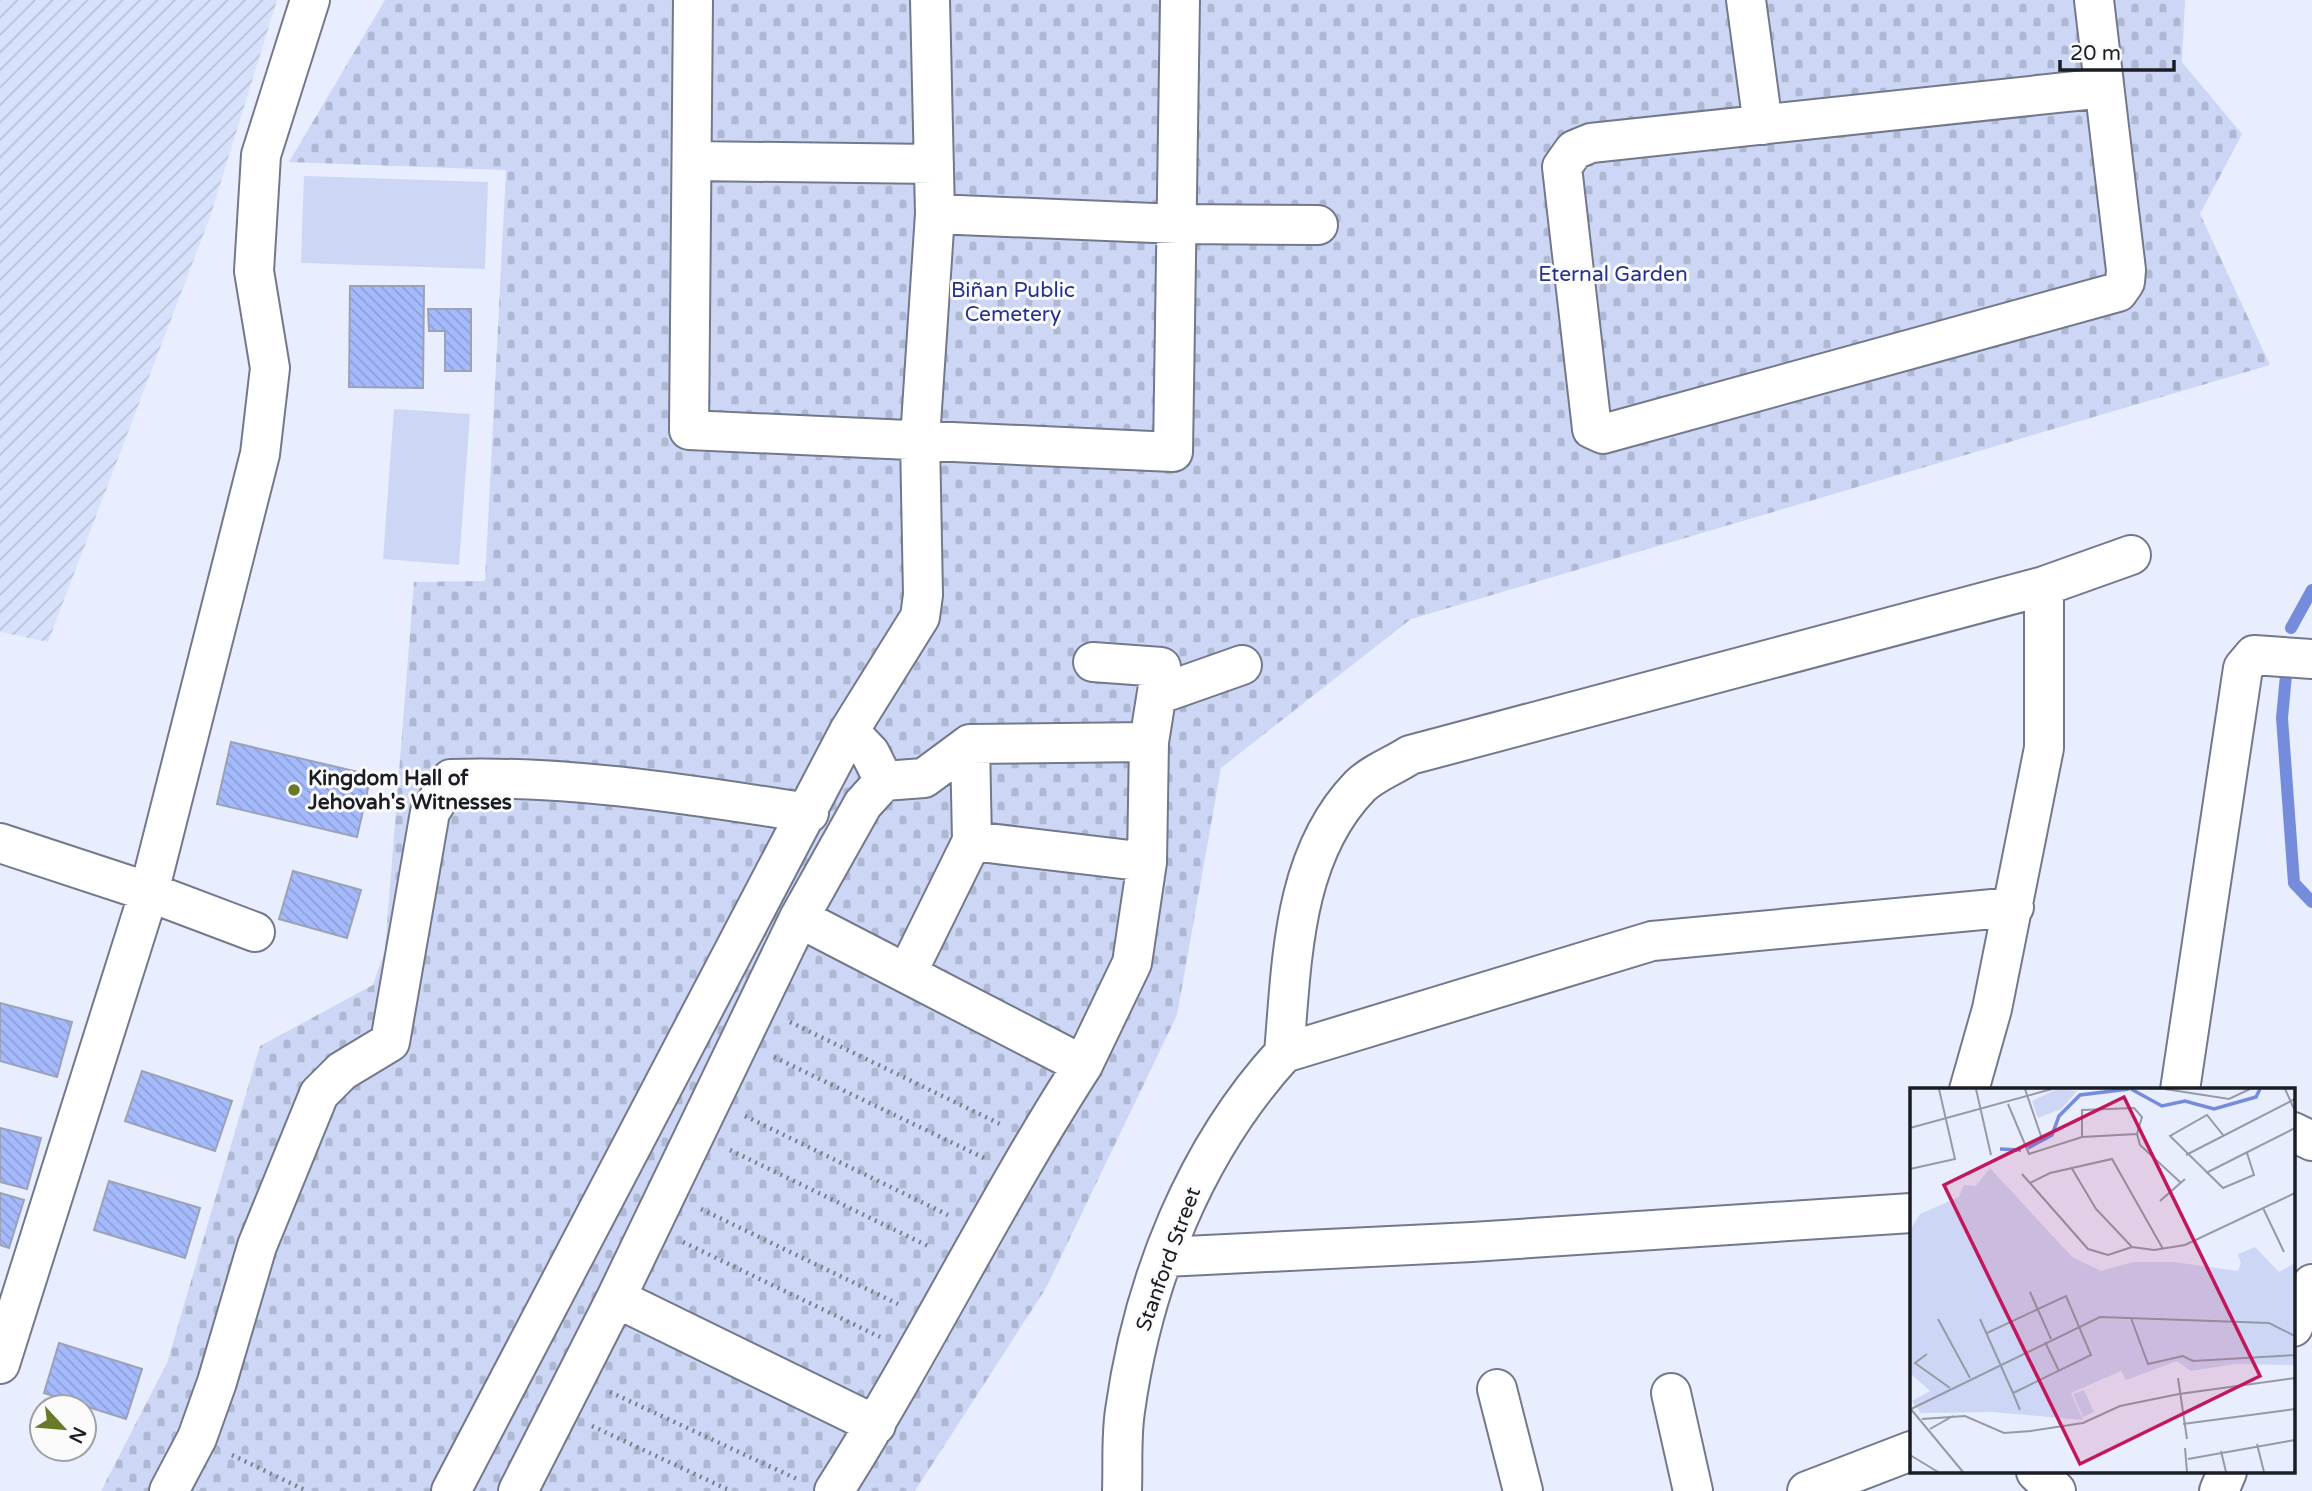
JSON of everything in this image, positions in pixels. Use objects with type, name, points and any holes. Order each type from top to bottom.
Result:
[{"type":"street","points":[[0,1364],[149,892],[260,454],[270,368],[254,271],[261,155],[310,0]]},
{"type":"street","points":[[693,0],[689,430],[1173,452],[1180,0]]},
{"type":"street","points":[[451,1491],[809,813],[849,731],[920,617],[923,595],[920,439],[935,215],[930,0]]},
{"type":"street","points":[[1746,0],[1763,125]]},
{"type":"street","points":[[2094,0],[2126,270],[2125,282],[2118,292],[1602,434],[1592,429],[1562,167],[1574,150],[1591,144],[2104,88]]},
{"type":"street","points":[[693,161],[934,164]]},
{"type":"street","points":[[935,215],[1178,224],[1318,225]]},
{"type":"street","points":[[2014,907],[1652,940],[1284,1053],[1296,926],[1310,870],[1334,820],[1362,785],[1410,755],[2044,586],[2130,555]]},
{"type":"street","points":[[1970,1088],[1992,1009],[2044,748],[2044,586]]},
{"type":"street","points":[[2189,1087],[2243,668],[2254,655],[2312,659]]},
{"type":"street","points":[[822,1488],[876,1424],[1035,1140],[1083,1065],[1132,963],[1147,862],[1149,741],[1161,667],[1093,662]]},
{"type":"street","points":[[1157,695],[1242,665]]},
{"type":"street","points":[[849,731],[870,753],[884,781]]},
{"type":"street","points":[[518,1491],[616,1298],[799,918],[863,804],[884,781],[924,778],[970,744],[1149,741]]},
{"type":"street","points":[[907,973],[972,841],[970,744]]},
{"type":"street","points":[[169,1491],[197,1438],[217,1382],[257,1246],[319,1094],[342,1071],[390,1042],[430,812],[451,779],[492,777],[636,788],[809,813]]},
{"type":"street","points":[[972,841],[1147,862]]},
{"type":"street","points":[[0,843],[149,892],[255,932]]},
{"type":"street","points":[[799,918],[1083,1065]]},
{"type":"street","name":"Stanford Street","points":[[1122,1491],[1124,1413],[1143,1315],[1189,1195],[1220,1135],[1251,1089],[1284,1053]]},
{"type":"street","points":[[2294,1132],[2312,1141]]},
{"type":"street","points":[[1165,1256],[1472,1242],[1910,1213]]},
{"type":"street","points":[[2294,1325],[2312,1284]]},
{"type":"street","points":[[616,1298],[876,1424]]},
{"type":"street","points":[[1497,1389],[1523,1491]]},
{"type":"street","points":[[1671,1393],[1693,1491]]},
{"type":"street","points":[[1807,1491],[1910,1451]]},
{"type":"street","points":[[2038,1474],[2056,1491]]},
{"type":"street","points":[[2219,1491],[2226,1474]]},
{"type":"path","points":[[757,1006],[1035,1140]]},
{"type":"path","points":[[740,1041],[1016,1173]]},
{"type":"path","points":[[703,1116],[974,1248]]},
{"type":"path","points":[[703,1116],[974,1248]]},
{"type":"path","points":[[667,1192],[934,1321]]},
{"type":"path","points":[[650,1226],[915,1354]]},
{"type":"path","points":[[577,1376],[822,1488]]},
{"type":"path","points":[[559,1410],[730,1491]]},
{"type":"path","points":[[197,1438],[307,1491]]},
{"type":"shaded area","points":[[0,0],[277,0],[210,217],[48,642],[0,632]]},
{"type":"green space","points":[[385,0],[2185,0],[2182,62],[2242,134],[2200,214],[2270,365],[1411,619],[1221,768],[1177,1015],[1046,1288],[915,1491],[101,1491],[167,1363],[260,1046],[373,985],[385,950],[414,582],[485,581],[506,170],[289,162]]},
{"type":"green space","points":[[304,176],[488,182],[485,269],[301,263]]},
{"type":"green space","points":[[394,409],[470,414],[459,565],[383,559]]},
{"type":"building","points":[[350,286],[424,286],[423,388],[349,387]]},
{"type":"building","points":[[428,309],[471,309],[471,371],[445,371],[445,331],[429,331]]},
{"type":"building","name":"Kingdom Hall of Jehovah's Witnesses","points":[[231,742],[371,775],[357,837],[217,804]]},
{"type":"building","points":[[293,871],[361,890],[347,938],[279,919]]},
{"type":"building","points":[[0,1003],[72,1022],[57,1077],[0,1061]]},
{"type":"building","points":[[142,1071],[232,1101],[215,1151],[125,1121]]},
{"type":"building","points":[[0,1128],[41,1138],[27,1189],[0,1182]]},
{"type":"building","points":[[109,1181],[200,1208],[185,1258],[94,1230]]},
{"type":"building","points":[[0,1193],[24,1200],[9,1248],[0,1245]]},
{"type":"building","points":[[59,1343],[142,1369],[126,1419],[98,1410],[98,1393],[44,1393]]},
{"type":"waterway","points":[[2291,628],[2312,590]]},
{"type":"waterway","points":[[2286,675],[2282,718],[2294,883],[2312,902]]},
{"type":"place","name":"Kingdom Hall of Jehovah's Witnesses","points":[[294,790]]},
{"type":"park label","name":"Eternal Garden","points":[[1613,274]]},
{"type":"park label","name":"Biñan Public Cemetery","points":[[1013,302]]}]
